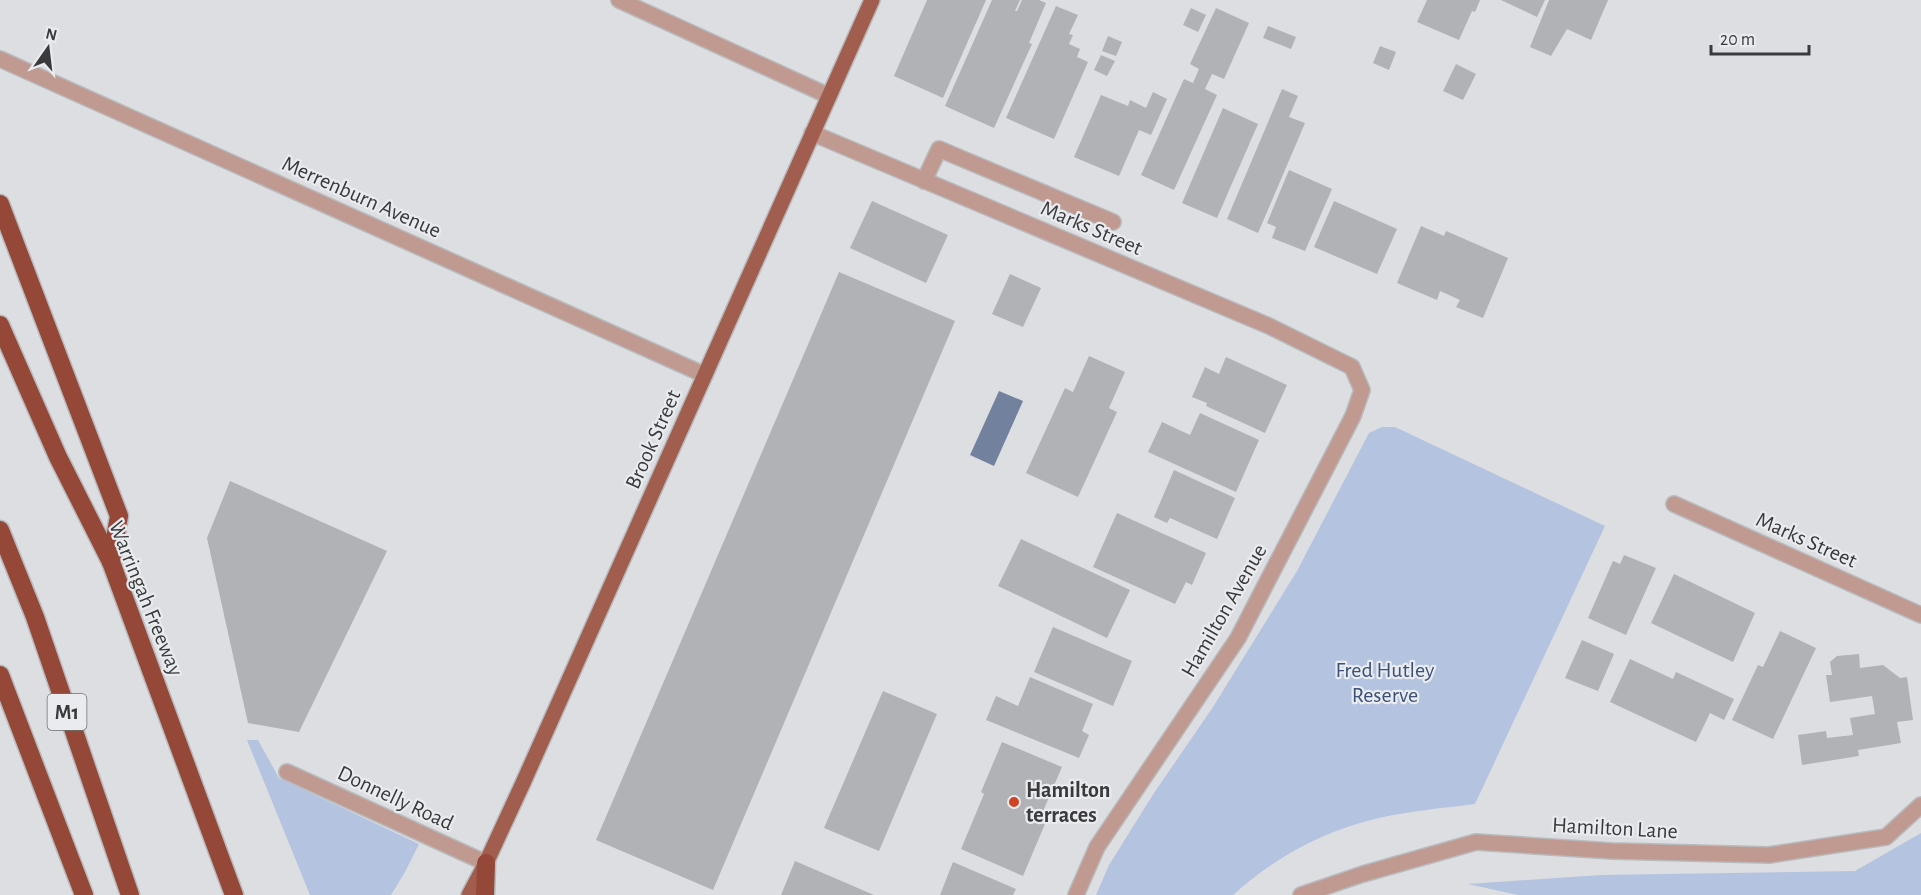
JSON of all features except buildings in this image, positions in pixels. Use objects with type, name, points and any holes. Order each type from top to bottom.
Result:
[{"type":"highway","points":[[0,204],[119,516],[111,562]]},
{"type":"highway","name":"Warringah Freeway","points":[[0,325],[58,458],[111,562],[234,895]]},
{"type":"highway","name":"M1","points":[[0,530],[35,616],[130,895]]},
{"type":"highway","points":[[0,675],[84,895]]},
{"type":"highway","points":[[485,895],[486,863]]},
{"type":"main road","name":"Brook Street","points":[[469,895],[486,863],[872,0]]},
{"type":"street","points":[[619,0],[829,96]]},
{"type":"street","name":"Merrenburn Avenue","points":[[0,59],[705,375]]},
{"type":"street","name":"Marks Street","points":[[812,133],[1269,326],[1352,367]]},
{"type":"street","points":[[924,182],[939,149],[1113,222]]},
{"type":"street","name":"Hamilton Avenue","points":[[1076,895],[1097,847],[1244,628],[1353,416],[1362,390],[1352,367]]},
{"type":"street","name":"Marks Street","points":[[1674,504],[1921,615]]},
{"type":"street","name":"Donnelly Road","points":[[287,771],[486,863]]},
{"type":"street","name":"Hamilton Lane","points":[[1300,895],[1363,874],[1476,842],[1612,851],[1770,855],[1886,837],[1921,805]]},
{"type":"green space","name":"Fred Hutley Reserve","points":[[1382,427],[1395,427],[1605,526],[1475,804],[1391,816],[1338,830],[1283,857],[1233,895],[1096,895],[1109,865],[1154,793],[1213,707],[1297,571],[1369,433]]},
{"type":"green space","points":[[247,740],[258,740],[279,778],[419,844],[391,895],[310,895]]},
{"type":"green space","points":[[1921,833],[1921,895],[1518,895],[1468,884],[1601,875],[1855,871]]},
{"type":"shaded area","points":[[999,391],[1023,401],[994,466],[970,455]]},
{"type":"place","name":"Hamilton terraces","points":[[1014,802]]}]
